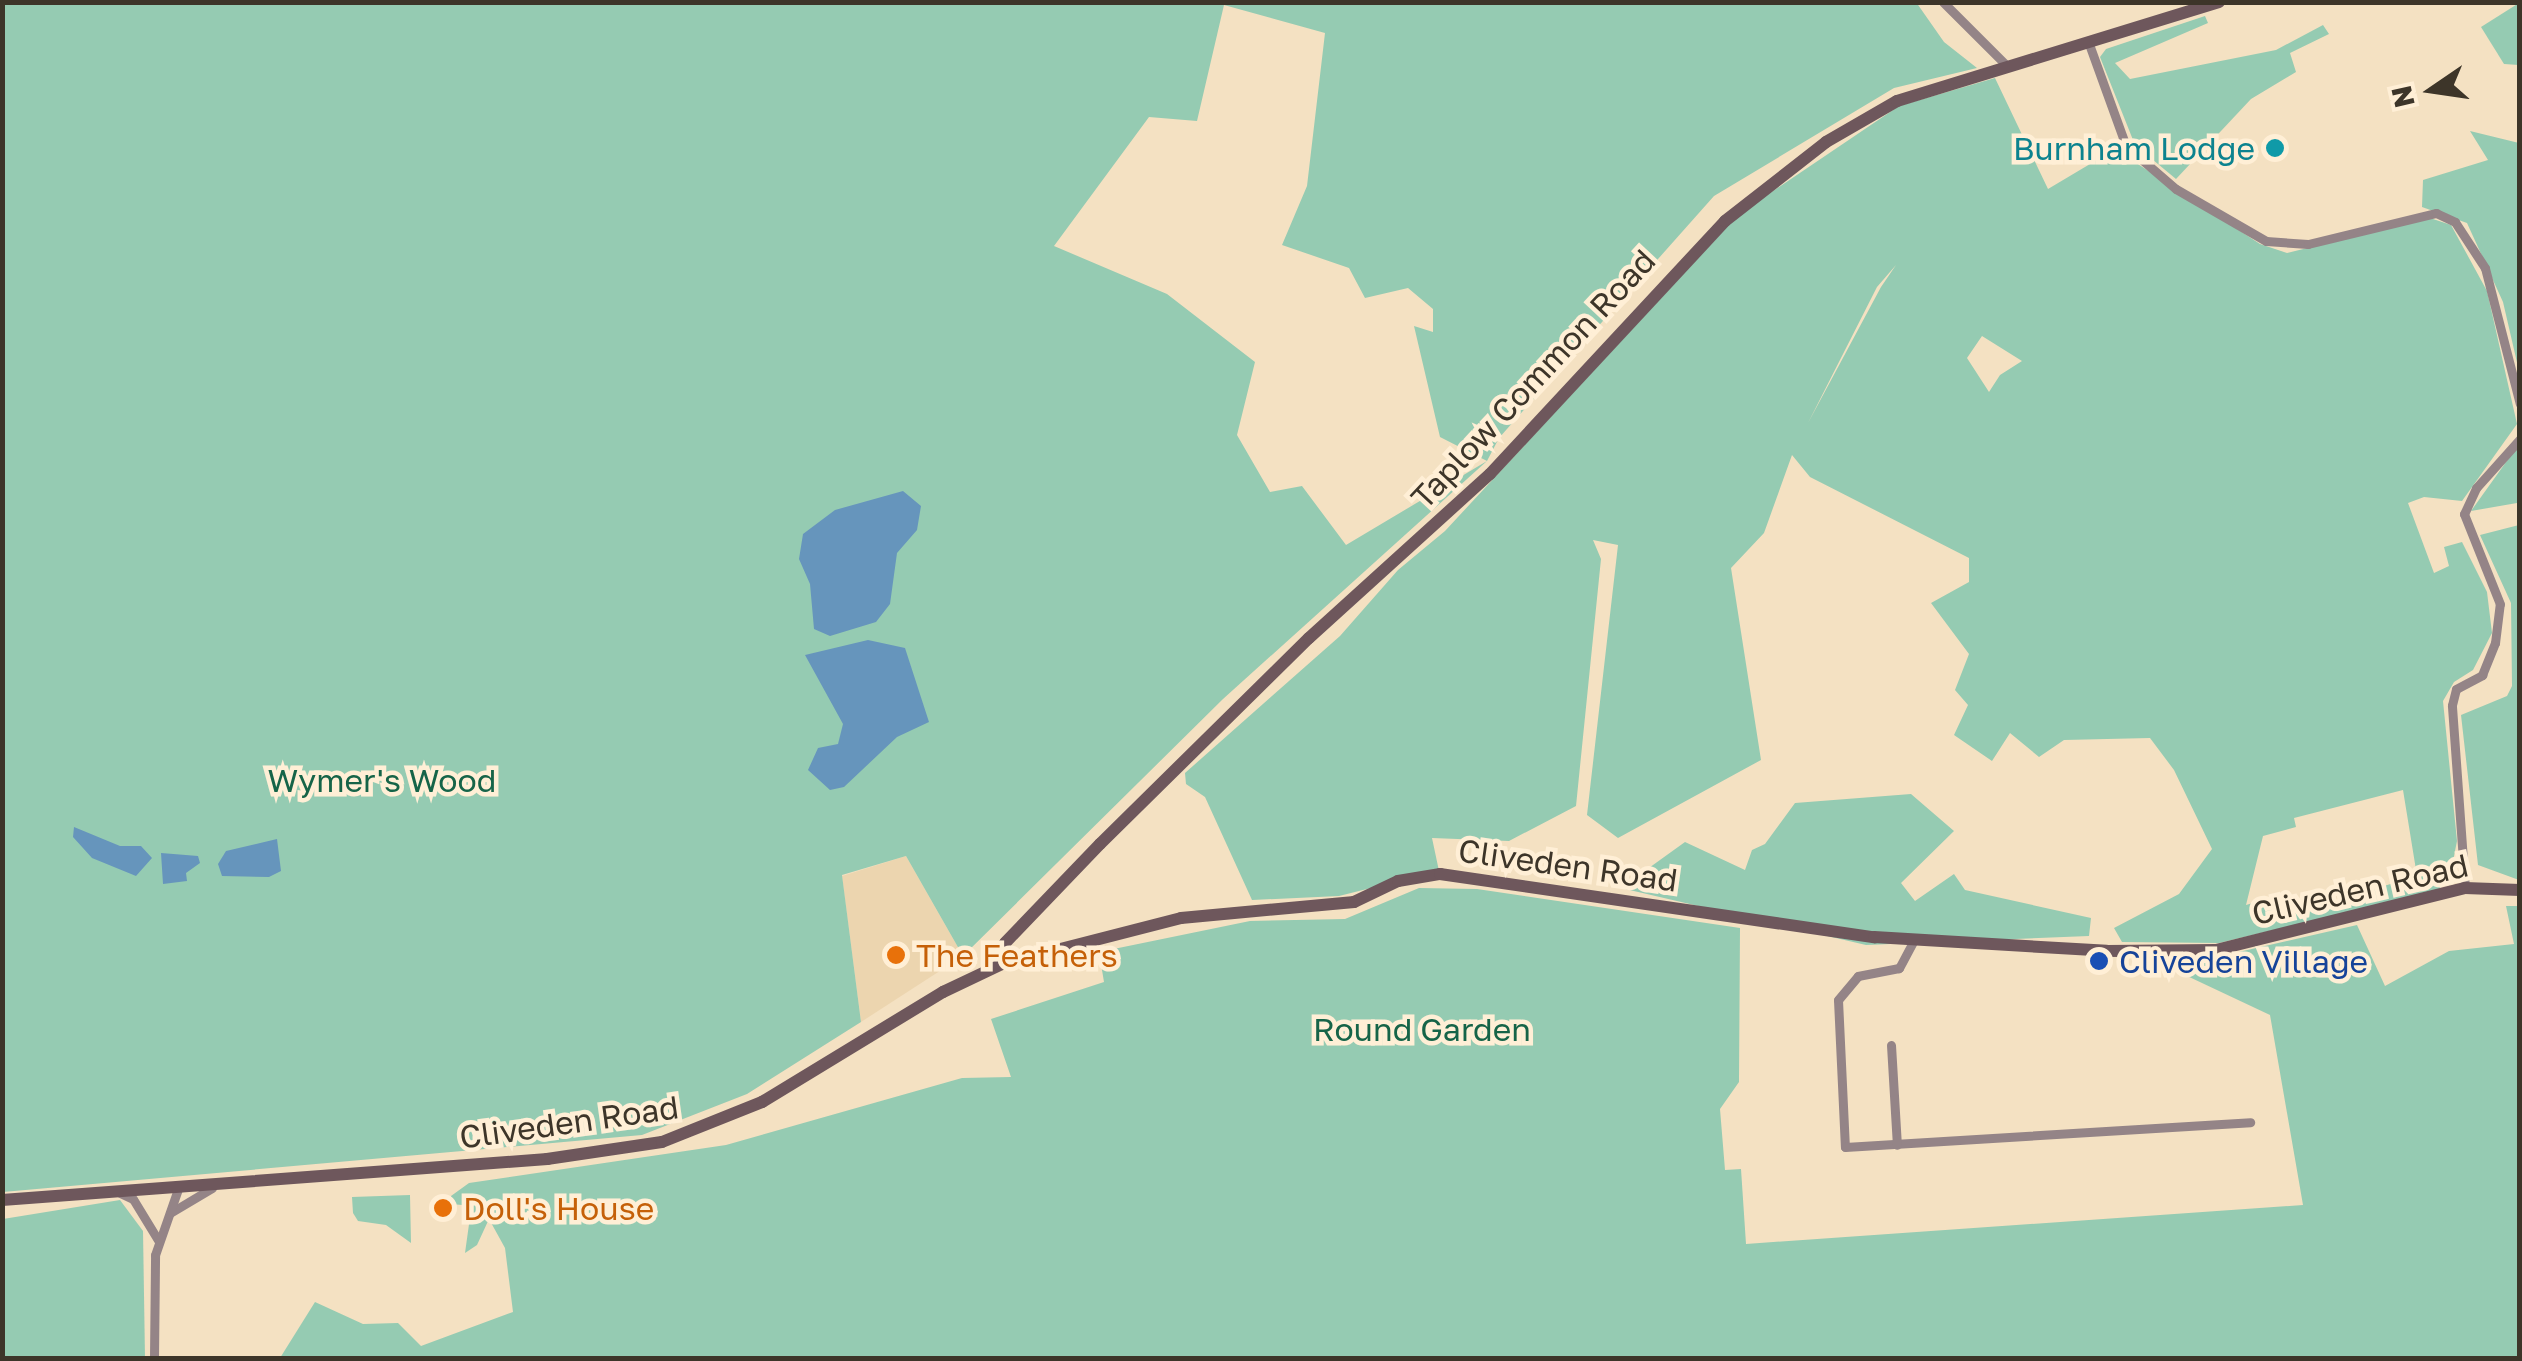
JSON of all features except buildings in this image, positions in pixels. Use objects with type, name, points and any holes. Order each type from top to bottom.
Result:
[{"type":"street","points":[[1943,2],[2006,65]]},
{"type":"street","name":"Taplow Common Road","points":[[1002,964],[1005,943],[1100,844],[1309,638],[1490,474],[1725,221],[1861,118],[2006,65],[2090,44],[2219,2]]},
{"type":"street","points":[[2090,44],[2126,146],[2176,189],[2266,240],[2308,244],[2436,213],[2455,222],[2485,268],[2520,404]]},
{"type":"street","points":[[2465,888],[2452,705],[2456,689],[2482,675],[2495,643],[2500,604],[2464,514],[2476,488],[2520,439]]},
{"type":"street","name":"Cliveden Road","points":[[2,1200],[547,1159],[699,1131],[1002,964],[1181,918],[1354,902],[1398,881],[1440,874],[1914,940],[2216,950],[2465,888],[2520,890]]},
{"type":"street","points":[[1914,940],[1899,968],[1858,976],[1835,1010],[1845,1147],[2250,1122]]},
{"type":"street","points":[[1891,1045],[1897,1144]]},
{"type":"street","points":[[166,1217],[224,1183]]},
{"type":"street","points":[[154,1358],[158,1240],[180,1184]]},
{"type":"street","points":[[118,1192],[133,1199],[158,1240]]},
{"type":"shaded area","points":[[906,856],[963,956],[861,1022],[842,876]]},
{"type":"green space","name":"Wymer's Wood","points":[[1916,2],[1944,42],[1977,68],[1894,88],[1714,196],[1499,438],[1487,461],[1223,699],[963,956],[906,856],[842,875],[861,1022],[747,1094],[642,1135],[3,1192],[3,3]],"holes":[[[1224,5],[1325,33],[1307,186],[1282,245],[1349,268],[1365,298],[1408,288],[1433,309],[1433,332],[1414,326],[1440,437],[1487,461],[1346,545],[1302,486],[1270,492],[1237,435],[1255,362],[1167,294],[1054,246],[1149,117],[1197,121]]]},
{"type":"green space","points":[[2519,3],[2519,65],[2504,64],[2481,27]]},
{"type":"green space","points":[[2205,16],[2208,23],[2115,63],[2130,79],[2276,50],[2323,25],[2329,34],[2290,53],[2296,72],[2251,99],[2176,179],[2135,145],[2100,57],[2106,49]]},
{"type":"green space","points":[[1995,78],[2048,189],[2122,145],[2121,153],[2260,244],[2287,253],[2430,218],[2451,225],[2487,291],[2517,424],[2462,501],[2424,497],[2408,503],[2434,573],[2449,566],[2444,547],[2462,542],[2487,592],[2492,633],[2473,670],[2454,682],[2443,701],[2457,841],[2450,876],[2437,891],[2219,943],[2122,942],[2114,928],[2179,894],[2212,849],[2174,770],[2150,738],[2064,740],[2039,757],[2010,733],[1992,761],[1954,735],[1968,705],[1955,690],[1969,654],[1931,603],[1969,582],[1969,558],[1810,477],[1792,455],[1764,533],[1731,568],[1761,760],[1618,838],[1587,815],[1618,545],[1593,540],[1601,559],[1576,806],[1509,841],[1432,838],[1439,871],[1339,896],[1252,900],[1205,797],[1186,784],[1185,773],[1340,636],[1398,570],[1445,531],[1739,214],[1899,106]],"holes":[[[1896,265],[1881,287],[1808,423],[1877,287]],[[1982,336],[2022,361],[2000,375],[1989,392],[1967,358]],[[2403,790],[2417,876],[2288,915],[2263,900],[2246,905],[2263,836],[2296,827],[2294,818]]]},
{"type":"green space","points":[[2470,131],[2519,143],[2519,371],[2503,302],[2467,223],[2422,207],[2423,180],[2488,160]]},
{"type":"green space","points":[[2519,444],[2519,521],[2517,503],[2471,511]]},
{"type":"green space","points":[[2520,525],[2519,880],[2478,865],[2461,715],[2507,696],[2512,686],[2511,603],[2480,535]]},
{"type":"green space","points":[[1911,794],[1954,831],[1901,883],[1915,901],[1954,874],[1965,890],[2091,918],[2089,936],[1866,945],[1621,888],[1685,842],[1745,870],[1752,850],[1765,844],[1795,803]]},
{"type":"green space","name":"Round Garden","points":[[1419,888],[1477,889],[1740,928],[1739,1082],[1720,1109],[1725,1170],[1741,1169],[1746,1244],[2303,1205],[2270,1015],[2151,959],[2221,956],[2357,925],[2385,986],[2449,951],[2514,944],[2506,906],[2519,906],[2519,1358],[280,1358],[315,1302],[363,1324],[398,1323],[421,1346],[513,1312],[505,1248],[489,1219],[477,1245],[465,1253],[470,1217],[462,1205],[451,1204],[451,1196],[469,1183],[726,1145],[962,1078],[1011,1077],[991,1019],[1104,982],[1099,952],[1250,921],[1345,919]]},
{"type":"green space","points":[[410,1195],[411,1243],[386,1225],[358,1221],[353,1213],[352,1197]]},
{"type":"green space","points":[[120,1200],[143,1231],[145,1358],[3,1358],[3,1219]]},
{"type":"water","points":[[903,491],[921,506],[917,530],[897,553],[890,604],[876,622],[830,636],[814,629],[810,584],[799,559],[803,534],[835,510]]},
{"type":"water","points":[[868,640],[905,648],[929,722],[897,737],[844,787],[830,790],[808,770],[818,748],[838,744],[843,724],[805,655]]},
{"type":"water","points":[[74,827],[120,846],[141,846],[152,858],[136,876],[92,858],[73,837]]},
{"type":"water","points":[[277,839],[281,871],[269,877],[222,876],[218,864],[226,851]]},
{"type":"water","points":[[161,853],[198,856],[200,863],[186,873],[187,881],[163,884]]},
{"type":"place","name":"Burnham Lodge","points":[[2275,148]]},
{"type":"place","name":"The Feathers","points":[[896,955]]},
{"type":"place","name":"Cliveden Village","points":[[2099,961]]},
{"type":"place","name":"Doll's House","points":[[443,1208]]}]
